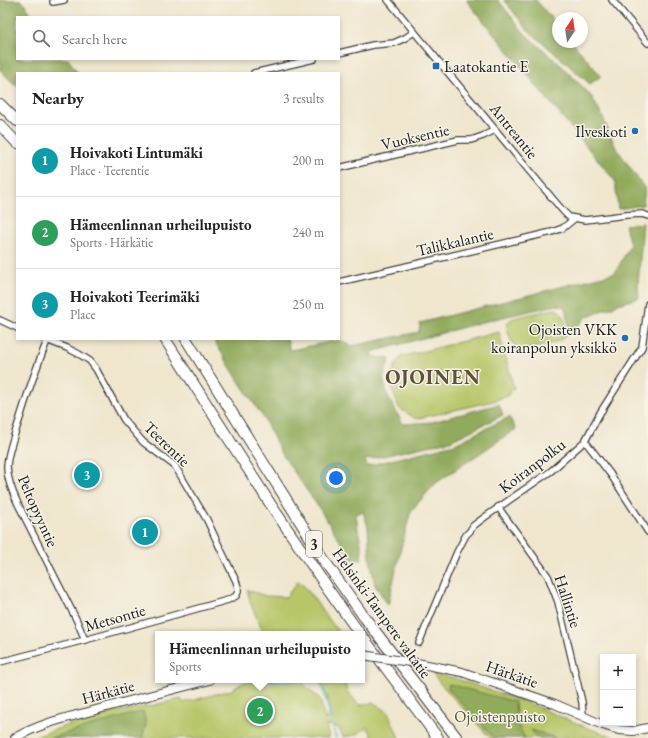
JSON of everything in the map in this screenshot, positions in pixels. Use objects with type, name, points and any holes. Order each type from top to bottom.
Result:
[{"type":"highway","points":[[0,104],[16,120]]},
{"type":"highway","points":[[0,125],[16,142]]},
{"type":"highway","name":"Helsinki-Tampere valtatie","points":[[166,340],[272,505],[358,631]]},
{"type":"highway","name":"Helsinki-Tampere valtatie","points":[[187,340],[326,563],[365,618],[457,738]]},
{"type":"highway","name":"Helsinki-Tampere valtatie","points":[[365,640],[438,738]]},
{"type":"main road","name":"Härkätie","points":[[365,655],[417,663],[462,672],[537,698],[618,730],[633,731],[648,728]]},
{"type":"main road","name":"Härkätie","points":[[15,738],[23,733],[57,720],[198,683]]},
{"type":"street","points":[[53,2],[64,0]]},
{"type":"street","name":"Antreantie","points":[[388,0],[563,211],[569,217],[574,219]]},
{"type":"street","points":[[612,0],[648,43]]},
{"type":"street","points":[[340,53],[373,45],[394,43],[414,32]]},
{"type":"street","points":[[258,72],[310,60]]},
{"type":"street","name":"Vuoksentie","points":[[340,168],[458,140],[471,140],[495,130]]},
{"type":"street","points":[[574,219],[585,220],[642,214],[648,216]]},
{"type":"street","name":"Talikkalantie","points":[[340,282],[552,232],[563,228],[574,219]]},
{"type":"street","name":"Koiranpolku","points":[[419,643],[449,570],[466,535],[474,526],[498,507],[551,471],[585,441],[600,412],[642,346],[648,304]]},
{"type":"street","points":[[0,320],[16,328]]},
{"type":"street","points":[[644,336],[648,342]]},
{"type":"street","name":"Teerentie","points":[[45,340],[67,348],[90,361],[96,369],[124,420],[143,442],[175,466],[208,520],[236,581],[238,587],[236,596]]},
{"type":"street","name":"Peltopyyntie","points":[[45,340],[12,441],[7,466],[8,478],[18,504],[77,621],[85,640]]},
{"type":"street","points":[[585,441],[611,475],[648,532]]},
{"type":"street","name":"Hallintie","points":[[498,507],[548,576],[553,588],[558,602],[575,671],[582,702],[583,716]]},
{"type":"street","name":"Metsontie","points":[[0,662],[85,640],[228,600],[236,596]]},
{"type":"green space","points":[[0,0],[21,0],[32,16],[16,16],[16,60],[69,60],[77,72],[16,72],[16,86],[0,70]]},
{"type":"green space","points":[[466,0],[498,0],[525,34],[563,67],[592,97],[615,146],[645,189],[643,205],[618,209],[615,181]]},
{"type":"green space","points":[[504,0],[536,0],[552,19],[552,48],[577,48],[601,76],[590,84],[527,29]]},
{"type":"green space","points":[[643,223],[638,285],[639,298],[618,304],[586,317],[575,329],[569,329],[565,307],[557,305],[494,319],[372,352],[374,357],[390,358],[383,378],[388,397],[403,424],[432,422],[499,404],[503,415],[450,441],[365,460],[367,466],[455,444],[509,417],[516,429],[436,483],[411,511],[388,605],[375,585],[370,560],[368,527],[363,512],[356,514],[362,549],[361,560],[352,560],[282,454],[263,417],[214,340],[287,340],[290,350],[340,340],[352,346],[419,332],[420,323],[615,273],[630,245],[625,225]]},
{"type":"green space","points":[[555,309],[561,313],[564,319],[567,334],[564,338],[547,345],[522,350],[514,345],[507,329],[507,324],[510,320]]},
{"type":"green space","points":[[499,332],[514,388],[507,396],[493,401],[416,419],[399,408],[392,389],[392,374],[401,357]]},
{"type":"green space","points":[[298,581],[305,587],[338,631],[263,631],[252,607],[247,590],[266,596],[286,597]]},
{"type":"green space","name":"Ojoistenpuisto","points":[[433,673],[454,678],[525,702],[598,732],[617,738],[490,738],[438,681]]},
{"type":"green space","points":[[243,683],[302,683],[320,699],[325,720],[330,711],[327,695],[320,683],[345,683],[347,691],[359,705],[374,703],[388,712],[399,738],[370,738],[372,735],[367,727],[357,735],[343,737],[338,727],[326,725],[329,738],[32,738],[65,726],[115,712],[181,699],[183,703],[231,690]]},
{"type":"green space","points":[[449,684],[515,702],[517,724],[525,738],[494,738],[448,688]]},
{"type":"green space","points":[[143,711],[146,724],[142,738],[50,738]]},
{"type":"green space","points":[[532,730],[556,738],[536,738]]},
{"type":"waterway","points":[[322,683],[336,738]]},
{"type":"place","name":"Laatokantie E","points":[[436,66]]},
{"type":"place","name":"Ilveskoti","points":[[635,131]]},
{"type":"place","name":"Ojoisten VKK koiranpolun yksikkö","points":[[625,338]]},
{"type":"place","name":"Hoivakoti Teerimäki","points":[[87,475]]},
{"type":"place","name":"Hoivakoti Lintumäki","points":[[145,532]]},
{"type":"place","name":"Hämeenlinnan urheilupuisto","points":[[260,711]]},
{"type":"district","name":"OJOINEN","points":[[433,377]]}]
